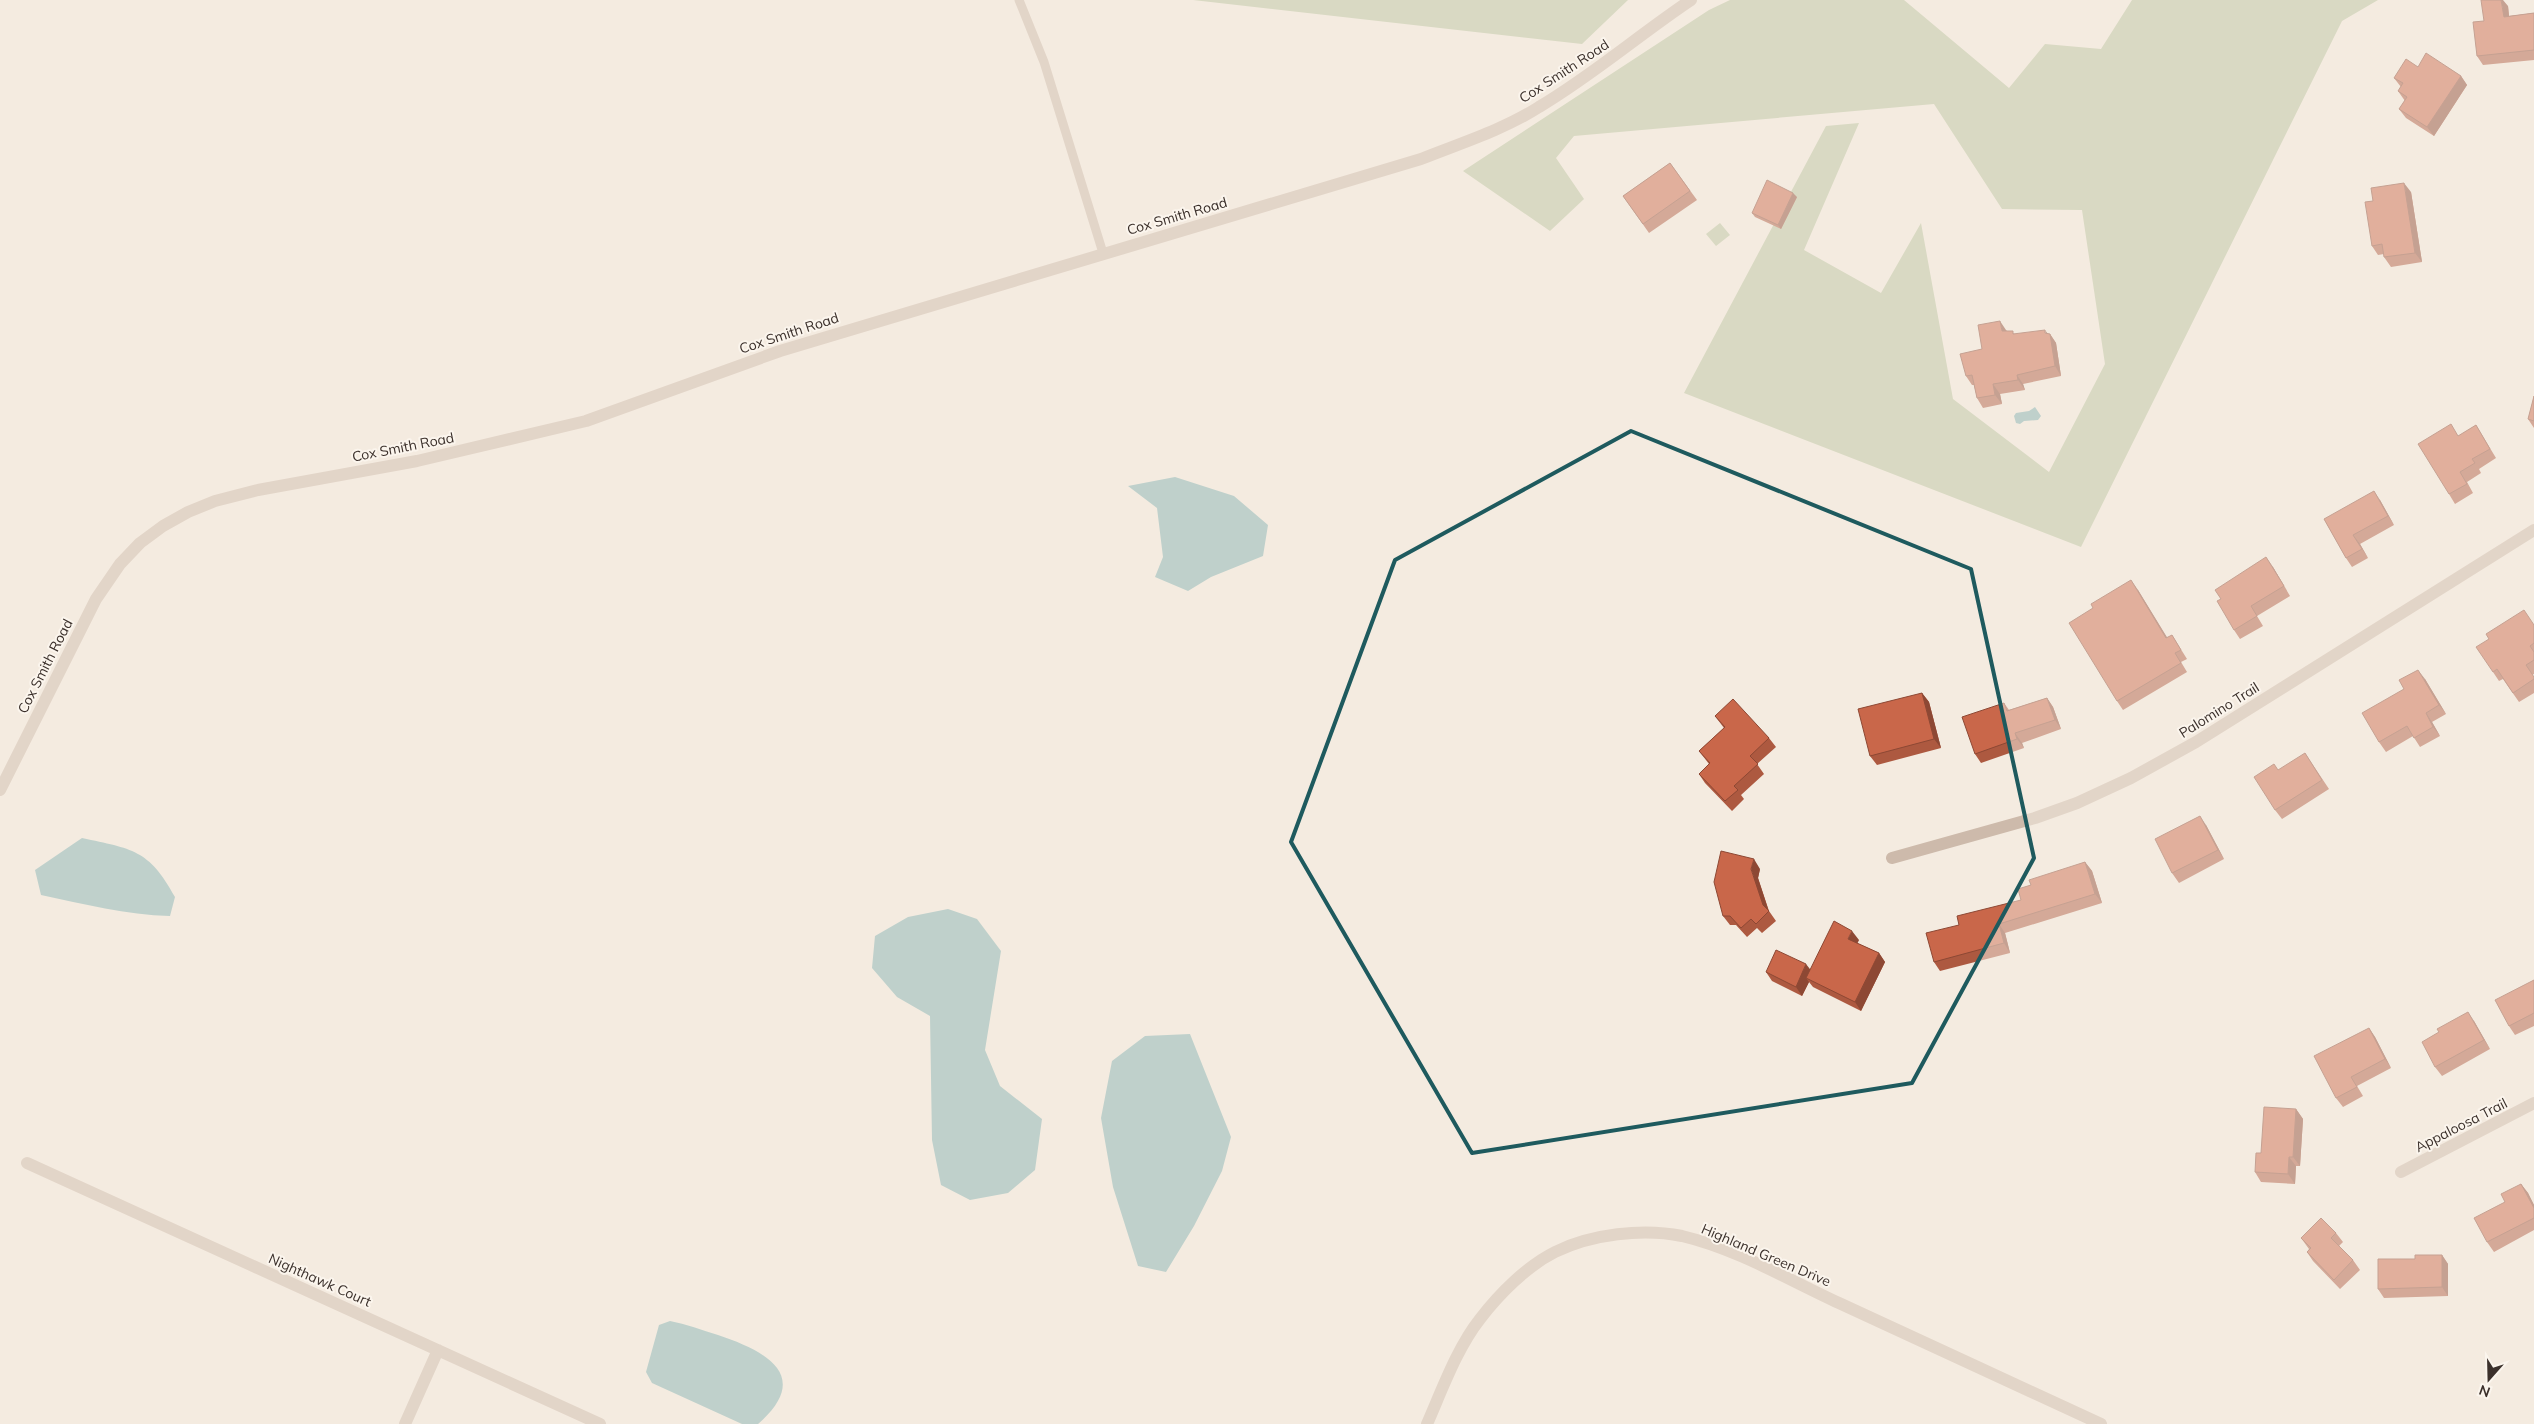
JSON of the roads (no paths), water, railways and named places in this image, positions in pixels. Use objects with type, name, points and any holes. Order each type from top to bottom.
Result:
[{"type":"street","name":"Cox Smith Road","points":[[0,790],[96,599],[120,564],[140,543],[163,526],[188,512],[258,490],[417,461],[586,421],[780,350],[1421,159],[1488,133],[1538,108],[1604,64],[1651,27],[1692,0]]},
{"type":"street","name":"Palomino Trail","points":[[1892,858],[2035,818],[2132,778],[2196,742],[2534,530]]},
{"type":"street","name":"Appaloosa Trail","points":[[2401,1172],[2534,1104]]},
{"type":"street","name":"Nighthawk Court","points":[[27,1163],[600,1424]]},
{"type":"street","name":"Highland Green Drive","points":[[1427,1424],[1452,1368],[1479,1320],[1532,1266],[1556,1251],[1593,1240],[1623,1233],[1655,1232],[1683,1236],[1745,1260],[2101,1424]]},
{"type":"street","points":[[405,1424],[438,1350]]},
{"type":"lane","points":[[1019,0],[1044,62],[1103,253]]},
{"type":"water","points":[[2035,407],[2041,416],[2038,420],[2024,421],[2020,424],[2016,423],[2014,416],[2016,413],[2029,411]]},
{"type":"water","points":[[1175,477],[1234,496],[1268,525],[1263,556],[1211,577],[1188,591],[1155,577],[1163,557],[1157,508],[1128,486]]},
{"type":"water","points":[[82,838],[127,849],[147,860],[157,869],[175,897],[170,916],[121,911],[41,895],[35,870]]},
{"type":"water","points":[[948,909],[977,919],[1001,951],[985,1050],[1000,1086],[1042,1119],[1035,1170],[1008,1193],[970,1200],[941,1185],[932,1140],[930,1016],[897,997],[872,968],[875,936],[908,917]]},
{"type":"water","points":[[1190,1034],[1231,1137],[1222,1171],[1194,1226],[1166,1272],[1138,1266],[1113,1187],[1101,1118],[1112,1061],[1145,1036]]},
{"type":"water","points":[[670,1321],[736,1341],[766,1358],[777,1368],[782,1379],[782,1392],[774,1407],[758,1424],[742,1424],[652,1383],[646,1372],[659,1325]]}]
